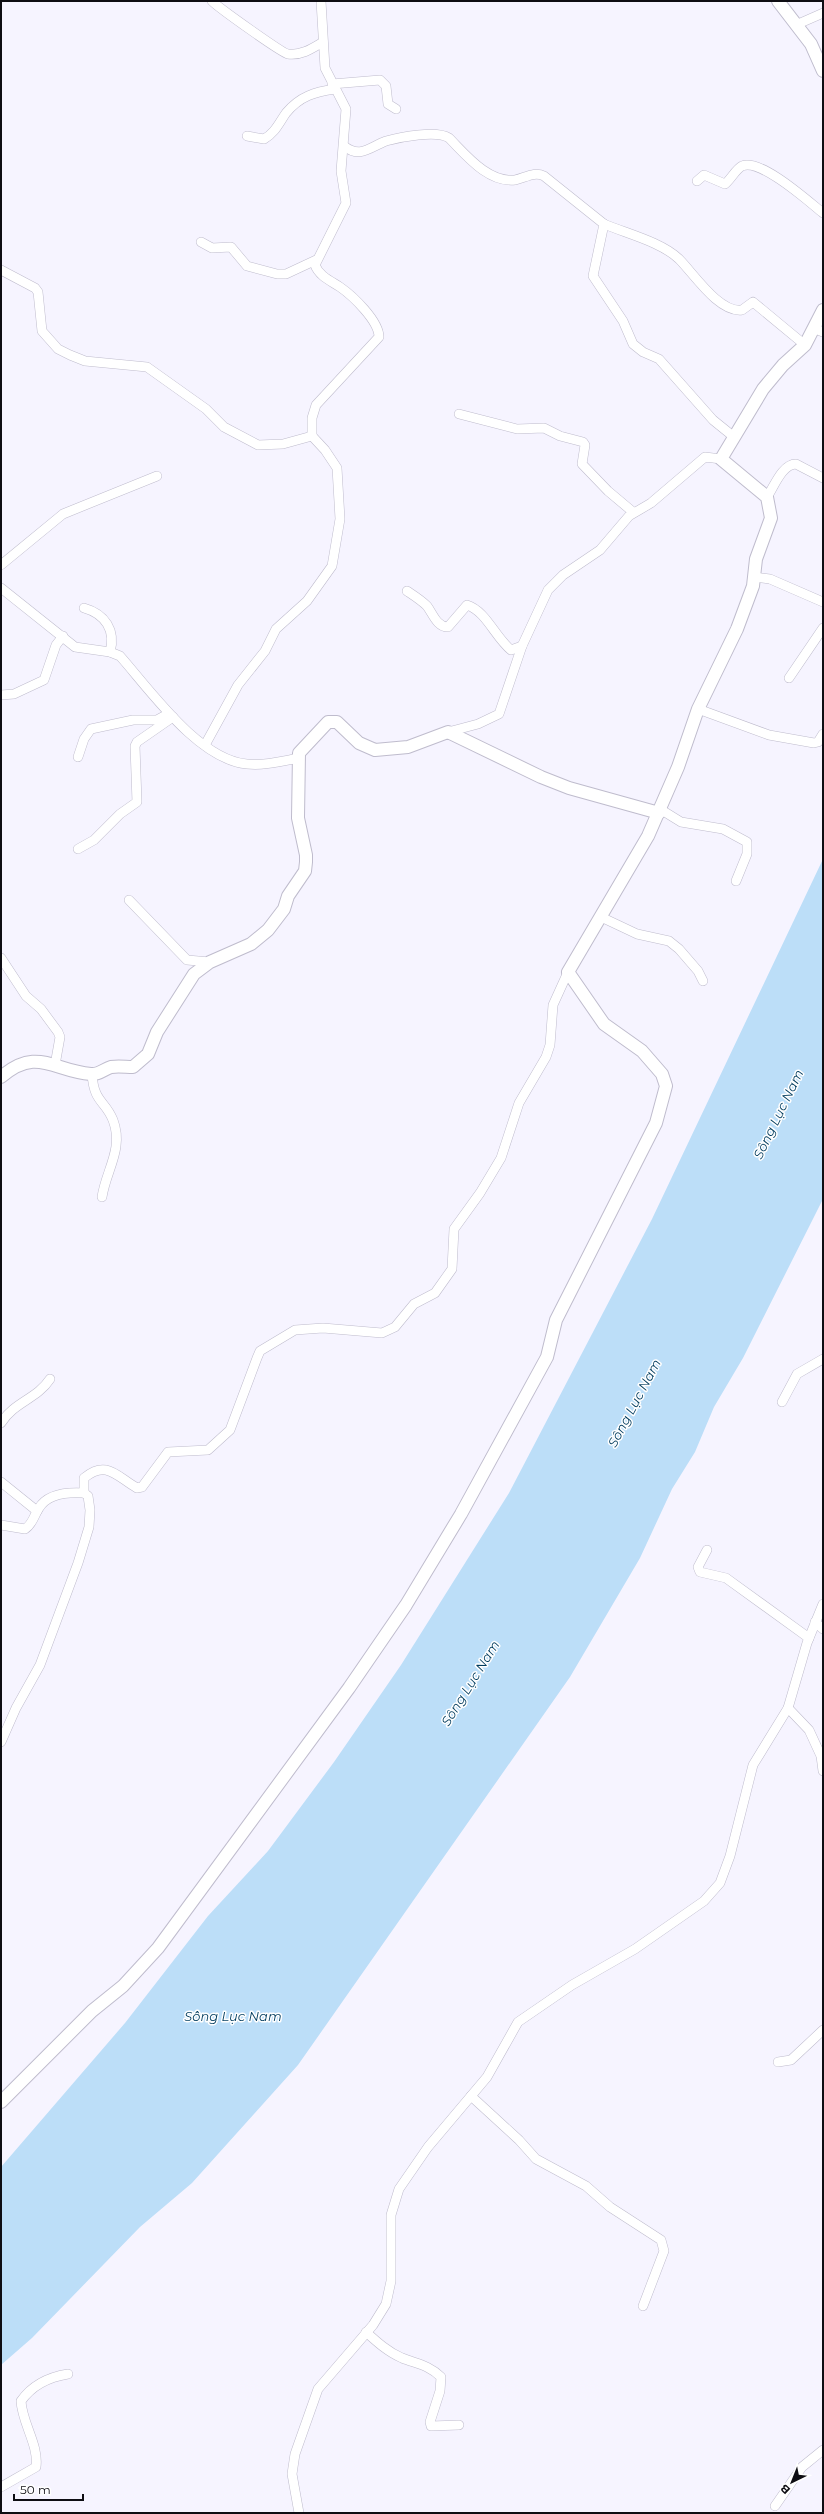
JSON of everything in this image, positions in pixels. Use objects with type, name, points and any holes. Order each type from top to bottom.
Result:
[{"type":"street","points":[[212,1],[273,46],[288,54],[309,50],[323,42]]},
{"type":"street","points":[[205,745],[238,685],[265,651],[276,629],[307,601],[332,566],[340,519],[336,468],[325,450],[312,436],[312,418],[316,404],[379,337],[378,329],[366,312],[317,269],[316,260],[345,208],[341,171],[346,109],[326,68],[323,42],[322,1]]},
{"type":"street","points":[[778,1],[798,24],[811,44],[823,71]]},
{"type":"street","points":[[798,24],[823,13]]},
{"type":"street","points":[[247,136],[264,138],[276,130],[298,100],[311,94],[334,87],[380,80],[386,86],[388,104],[396,109]]},
{"type":"street","points":[[344,146],[349,150],[362,152],[386,141],[441,134],[449,138],[491,175],[514,180],[535,174],[544,176],[604,224],[669,252],[679,259],[702,286],[731,309],[742,310],[753,302],[805,346]]},
{"type":"street","points":[[697,181],[704,175],[725,184],[742,167],[753,167],[777,178],[823,213]]},
{"type":"street","points":[[604,224],[593,272],[595,282],[623,321],[633,344],[643,352],[659,359],[713,420],[734,437]]},
{"type":"street","points":[[201,242],[212,248],[231,247],[247,266],[277,274],[286,274],[316,260]]},
{"type":"street","points":[[1,270],[35,288],[38,292],[42,331],[58,348],[70,355],[85,361],[147,367],[206,409],[224,426],[258,445],[283,444],[312,436]]},
{"type":"street","points":[[721,459],[763,389],[783,365],[805,346],[818,330],[823,310]]},
{"type":"street","points":[[459,414],[517,430],[544,428],[560,436],[583,442],[585,445],[582,464],[608,491],[633,512]]},
{"type":"street","points":[[1,1077],[22,1062],[55,1065],[92,1074],[110,1067],[133,1067],[144,1059],[157,1032],[194,974],[210,962],[251,944],[268,930],[278,918],[288,896],[305,871],[306,855],[298,818],[298,758],[302,748],[316,732],[328,722],[333,721],[342,725],[359,743],[375,750],[408,747],[423,740],[433,740],[440,733],[478,724],[498,714],[508,693],[522,646],[548,590],[563,575],[600,550],[633,512],[651,503],[705,457],[721,459],[767,497],[771,518],[760,544],[754,577],[754,586],[737,629],[698,709],[660,811],[639,853],[568,972],[552,1005],[550,1045],[546,1057],[519,1103],[501,1158],[480,1194],[454,1229],[452,1269],[435,1293],[414,1304],[390,1331],[382,1333],[323,1328],[294,1330],[260,1351],[230,1430],[208,1450],[168,1452],[142,1487],[137,1488],[108,1469],[98,1470],[84,1478],[84,1493],[88,1496],[90,1510],[89,1526],[78,1563],[40,1665],[16,1708],[1,1742]]},
{"type":"street","points":[[767,497],[786,468],[791,464],[796,464],[823,478]]},
{"type":"street","points":[[1,565],[63,514],[157,476]]},
{"type":"street","points":[[754,577],[770,579],[823,602]]},
{"type":"street","points":[[1,588],[80,649],[110,652],[120,656],[171,715],[205,745],[219,755],[246,764],[260,765],[298,758]]},
{"type":"street","points":[[407,591],[427,606],[439,624],[444,627],[448,627],[467,606],[490,623],[500,641],[511,650],[522,646]]},
{"type":"street","points":[[84,608],[98,613],[105,620],[112,633],[110,652]]},
{"type":"street","points":[[789,678],[823,628]]},
{"type":"street","points":[[1,695],[14,694],[44,680],[56,645],[63,636]]},
{"type":"street","points":[[698,709],[769,735],[814,743],[818,742],[823,734]]},
{"type":"street","points":[[78,757],[84,739],[91,729],[133,720],[157,720],[171,715]]},
{"type":"street","points":[[78,849],[94,840],[120,814],[137,802],[135,746],[141,739],[171,715]]},
{"type":"street","points":[[448,732],[541,777],[569,788],[660,811],[681,822],[723,829],[747,842],[747,854],[736,881]]},
{"type":"street","points":[[129,900],[187,960],[210,962]]},
{"type":"street","points":[[601,917],[637,934],[669,941],[679,948],[698,971],[703,982]]},
{"type":"street","points":[[1,958],[26,996],[41,1009],[58,1032],[60,1037],[55,1065]]},
{"type":"street","points":[[1,2102],[76,2027],[140,1970],[196,1900],[349,1688],[406,1605],[461,1514],[547,1357],[556,1320],[656,1123],[666,1086],[662,1074],[642,1051],[604,1024],[568,972]]},
{"type":"street","points":[[92,1074],[96,1096],[113,1119],[117,1141],[114,1160],[104,1180],[102,1197]]},
{"type":"street","points":[[782,1402],[797,1374],[823,1360]]},
{"type":"street","points":[[1,1422],[17,1405],[43,1390],[50,1379]]},
{"type":"street","points":[[1,1482],[37,1511]]},
{"type":"street","points":[[1,1525],[26,1529],[46,1499],[52,1496],[84,1493]]},
{"type":"street","points":[[707,1550],[698,1567],[700,1572],[726,1578],[810,1638]]},
{"type":"street","points":[[299,2513],[292,2474],[295,2454],[309,2409],[318,2389],[382,2312],[389,2293],[391,2215],[399,2188],[428,2147],[487,2077],[518,2022],[572,1985],[635,1949],[714,1891],[720,1883],[730,1856],[753,1765],[788,1708],[815,1622],[823,1604]]},
{"type":"street","points":[[815,1622],[823,1629]]},
{"type":"street","points":[[788,1708],[810,1730],[821,1756],[823,1771]]},
{"type":"street","points":[[778,2062],[792,2060],[823,2030]]},
{"type":"street","points":[[471,2096],[519,2140],[536,2159],[586,2186],[610,2207],[661,2240],[664,2251],[643,2306]]},
{"type":"street","points":[[366,2332],[388,2351],[402,2358],[422,2363],[441,2377],[440,2391],[430,2422],[431,2426],[459,2426]]},
{"type":"street","points":[[1,2487],[36,2466],[36,2457],[21,2411],[21,2401],[33,2387],[52,2377],[68,2374]]},
{"type":"street","points":[[775,2506],[802,2466],[823,2450]]},
{"type":"water","name":"Sông Lục Nam","points":[[823,859],[823,1199],[743,1358],[714,1407],[695,1452],[672,1489],[640,1558],[570,1677],[298,2065],[192,2183],[140,2227],[32,2338],[1,2365],[1,2167],[125,2023],[208,1916],[268,1851],[334,1762],[401,1665],[509,1493],[652,1219]]}]
